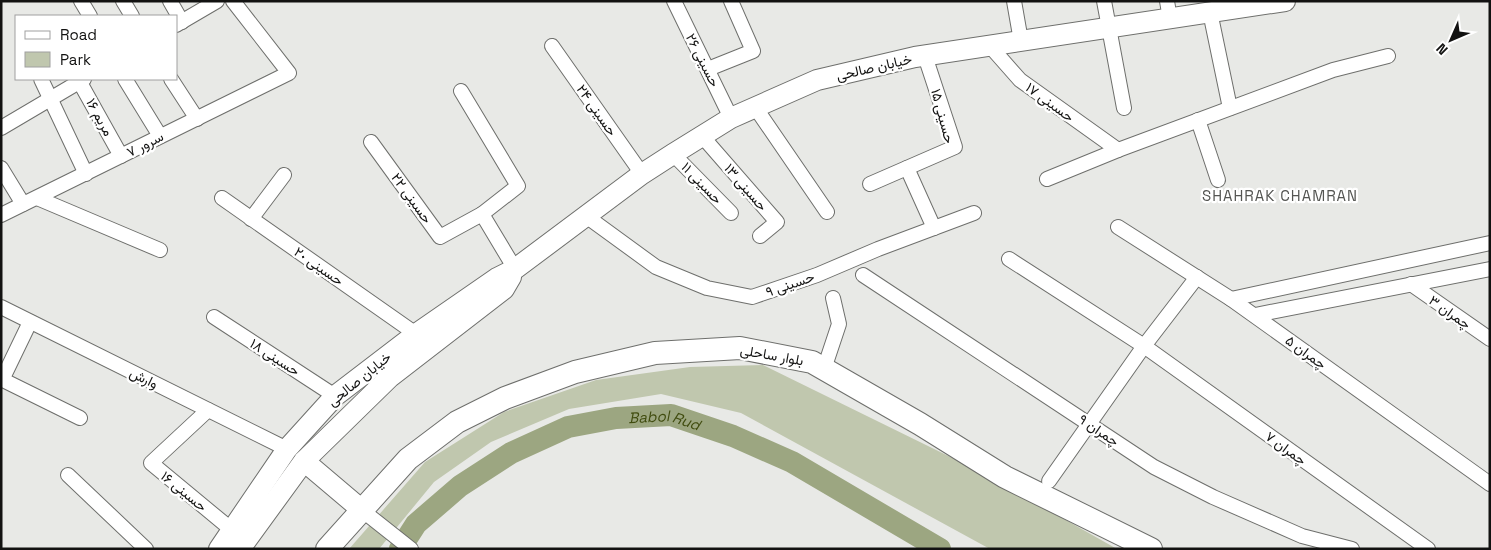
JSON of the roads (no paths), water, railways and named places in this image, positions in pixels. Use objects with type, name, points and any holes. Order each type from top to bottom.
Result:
[{"type":"main road","name":"خيابان صالحی","points":[[219,549],[287,449],[335,396],[416,334],[497,278],[515,269],[642,174],[732,118],[817,80],[925,56],[1109,28],[1169,10],[1210,12],[1285,1]]},
{"type":"main road","name":"خيابان صالحی","points":[[240,549],[304,461],[390,377],[504,289],[515,269]]},
{"type":"main road","name":"بلوار ساحلی","points":[[327,549],[364,511],[408,459],[457,422],[505,398],[576,372],[656,353],[740,348],[812,362],[920,424],[1005,477],[1151,549]]},
{"type":"main road","points":[[304,461],[364,511]]},
{"type":"street","points":[[81,1],[89,15]]},
{"type":"street","points":[[123,1],[131,15]]},
{"type":"street","points":[[170,1],[176,15]]},
{"type":"street","points":[[179,23],[217,1]]},
{"type":"street","name":"سرور ۷","points":[[1,215],[289,73],[233,1]]},
{"type":"street","name":"حسینی ۲۶","points":[[674,1],[732,118]]},
{"type":"street","points":[[708,69],[753,51],[731,1]]},
{"type":"street","points":[[1014,1],[1020,41]]},
{"type":"street","points":[[1104,1],[1124,108]]},
{"type":"street","points":[[1210,12],[1230,108]]},
{"type":"street","name":"حسینی ۲۴","points":[[552,46],[642,174]]},
{"type":"street","name":"حسینی ۱۷","points":[[990,46],[1020,80],[1118,150]]},
{"type":"street","name":"حسینی ۱۵","points":[[870,184],[955,148],[925,56]]},
{"type":"street","points":[[1047,179],[1118,150],[1333,70],[1388,56]]},
{"type":"street","points":[[42,80],[86,174]]},
{"type":"street","points":[[1,128],[81,80]]},
{"type":"street","name":"مریم ۱۶","points":[[81,80],[121,156]]},
{"type":"street","points":[[126,80],[160,136]]},
{"type":"street","points":[[172,80],[197,119]]},
{"type":"street","points":[[461,91],[518,186],[482,214],[515,269]]},
{"type":"street","points":[[755,107],[827,212]]},
{"type":"street","points":[[1198,120],[1218,180]]},
{"type":"street","name":"حسینی ۱۳","points":[[702,136],[777,222],[760,236]]},
{"type":"street","name":"حسینی ۲۲","points":[[371,142],[440,237],[482,214]]},
{"type":"street","name":"حسینی ۱۱","points":[[673,154],[731,213]]},
{"type":"street","points":[[1,168],[24,204]]},
{"type":"street","points":[[907,168],[934,228]]},
{"type":"street","points":[[251,218],[284,175]]},
{"type":"street","points":[[37,198],[160,250]]},
{"type":"street","name":"حسینی ٢٠","points":[[222,198],[416,334]]},
{"type":"street","name":"حسینی ٩","points":[[586,216],[656,267],[706,288],[752,297],[817,275],[974,213]]},
{"type":"street","name":"چمران ۵","points":[[1118,227],[1255,315],[1490,484]]},
{"type":"street","points":[[1231,299],[1490,243]]},
{"type":"street","name":"چمران ۷","points":[[1009,259],[1144,346],[1428,549]]},
{"type":"street","points":[[1255,315],[1490,269]]},
{"type":"street","name":"چمران ۹","points":[[863,275],[1154,467],[1213,497],[1302,536],[1352,549]]},
{"type":"street","points":[[1049,481],[1091,424],[1144,346],[1197,277]]},
{"type":"street","name":"چمران ۳","points":[[1411,284],[1490,339]]},
{"type":"street","points":[[824,369],[839,324],[833,298]]},
{"type":"street","name":"وارش","points":[[1,307],[287,449]]},
{"type":"street","name":"حسینی ۱۸","points":[[214,318],[335,396]]},
{"type":"street","points":[[30,322],[2,380],[80,418]]},
{"type":"street","name":"حسینی ۱۶","points":[[208,410],[151,463],[232,530]]},
{"type":"street","points":[[68,475],[146,549]]},
{"type":"street","points":[[364,511],[411,549]]},
{"type":"waterway","name":"Babol Rud","points":[[400,549],[416,524],[460,486],[511,453],[568,427],[616,418],[671,415],[733,436],[792,462],[940,549]]},
{"type":"district","name":"SHAHRAK CHAMRAN","points":[[1280,195]]}]
